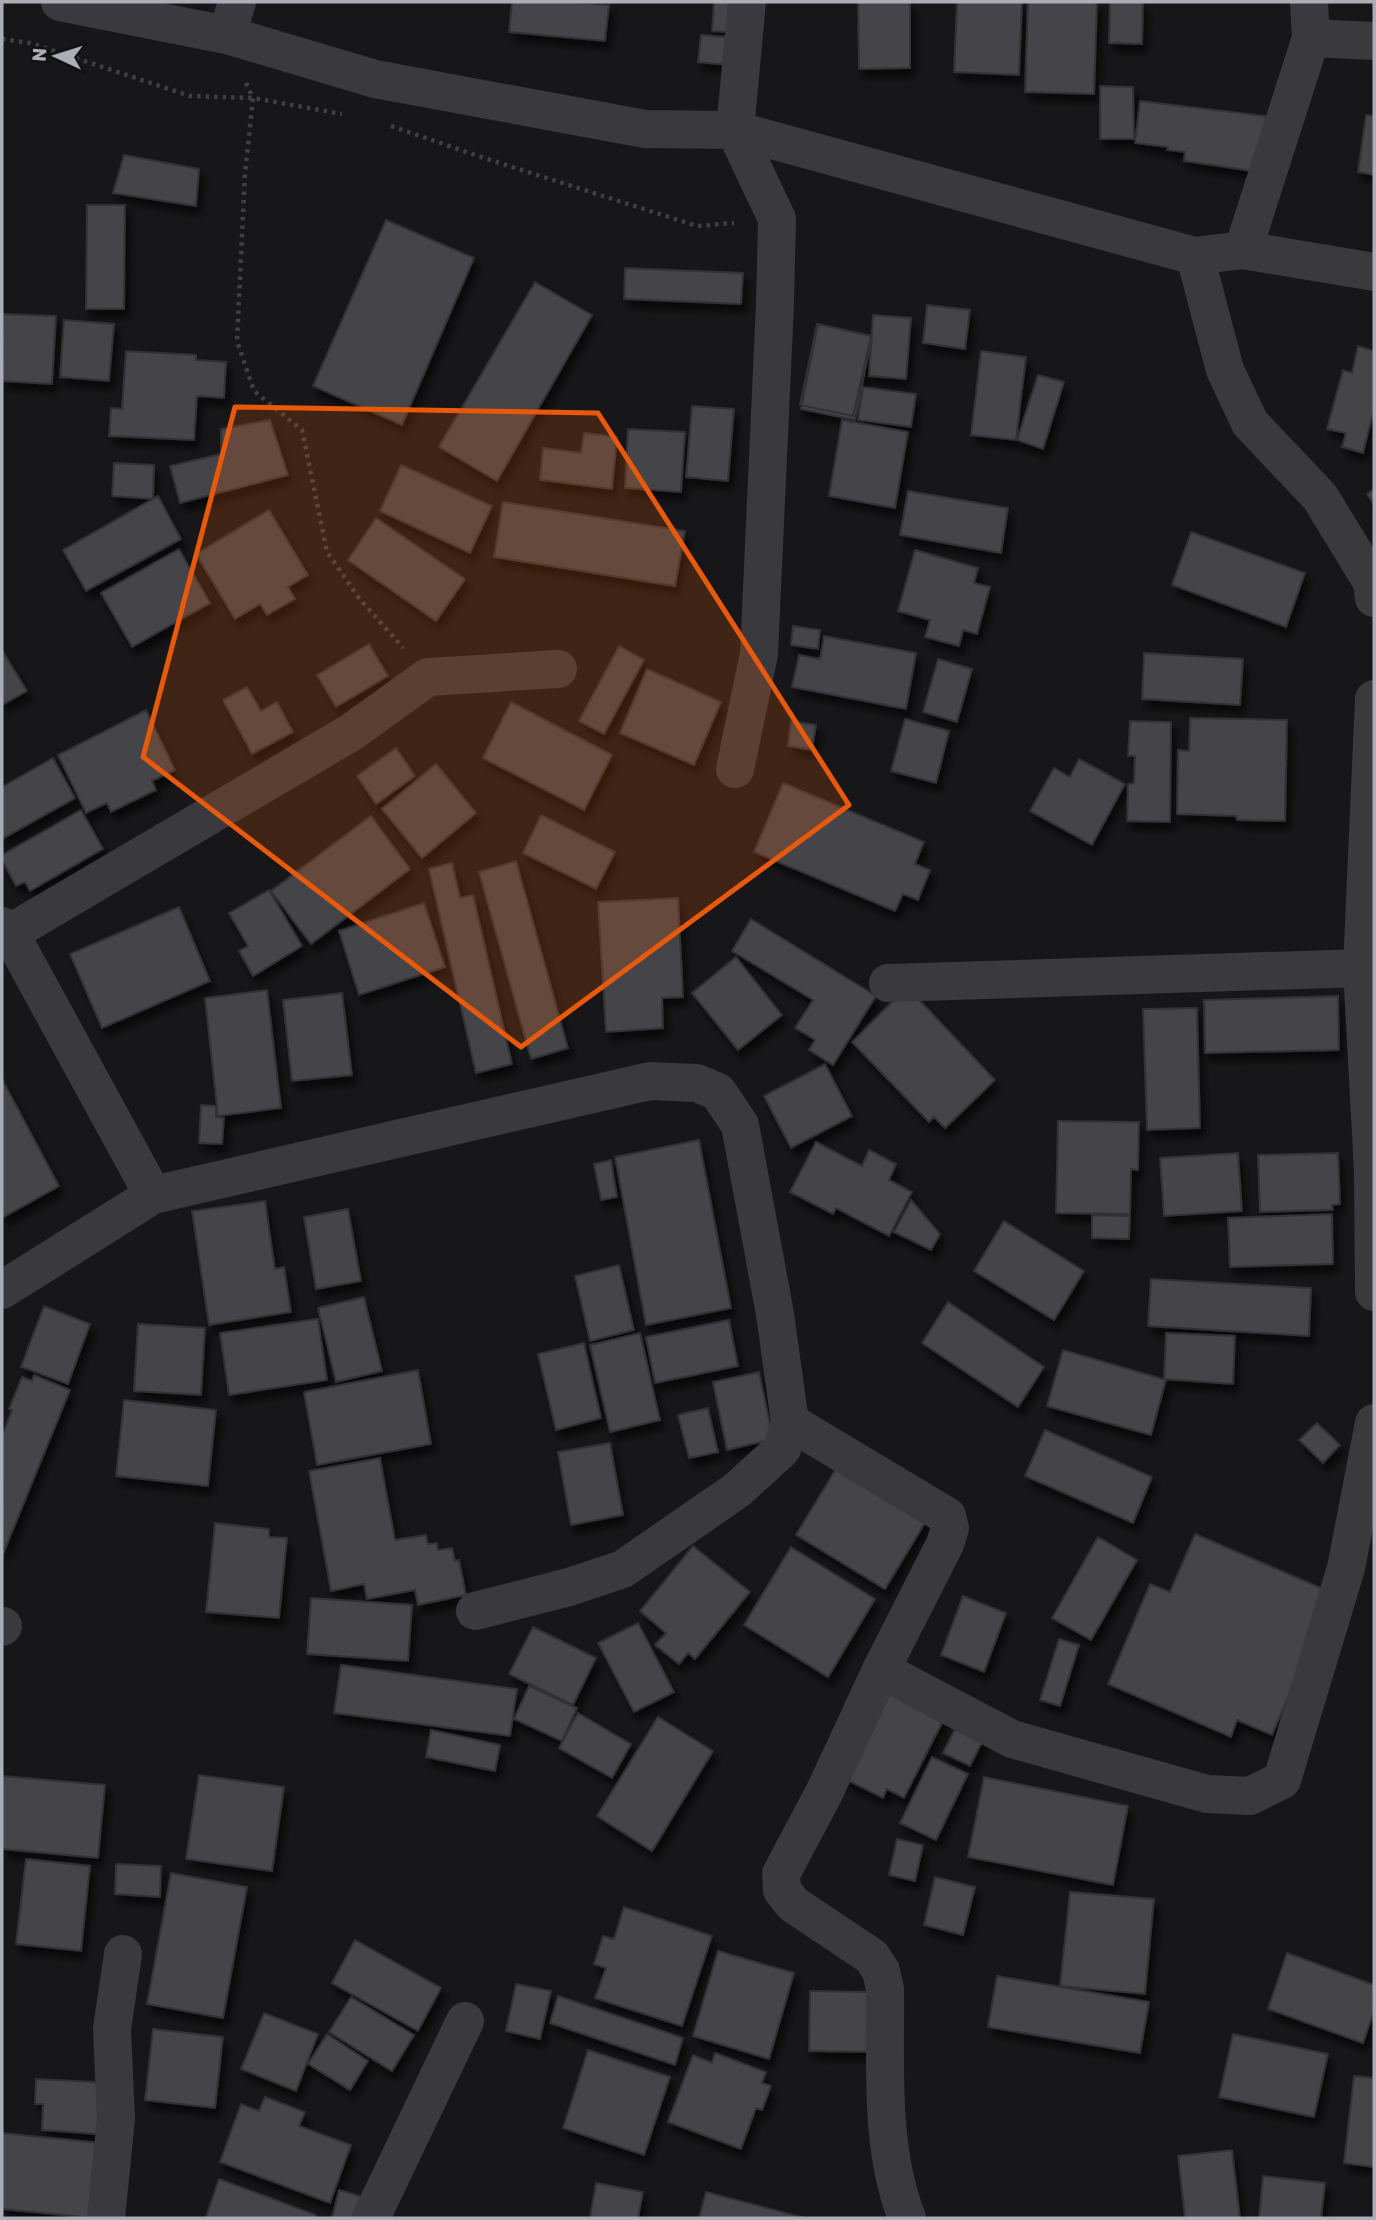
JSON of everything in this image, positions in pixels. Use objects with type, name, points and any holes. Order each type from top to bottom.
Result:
[{"type":"street","points":[[60,2],[232,18],[375,79],[645,129],[735,130],[1195,256],[1243,250],[1374,272]]},
{"type":"street","points":[[735,769],[759,654],[775,304],[776,219],[735,130],[747,2]]},
{"type":"street","points":[[1243,250],[1310,20],[1374,41]]},
{"type":"street","points":[[1195,256],[1225,370],[1250,423],[1320,497],[1372,582],[1374,598]]},
{"type":"street","points":[[153,1195],[6,930],[350,733],[428,677],[558,669]]},
{"type":"street","points":[[1374,699],[1362,968],[1374,1171],[1374,1292]]},
{"type":"street","points":[[888,984],[1362,968]]},
{"type":"street","points":[[2,1290],[153,1195],[650,1081],[697,1083],[718,1092],[740,1125],[775,1314],[790,1422],[782,1449],[737,1490],[623,1569],[569,1587],[475,1611]]},
{"type":"street","points":[[790,1422],[947,1516],[950,1528],[945,1544],[881,1670],[825,1791],[781,1874],[782,1890],[793,1903],[872,1957],[881,1971],[885,1989],[888,2145],[896,2190],[907,2218]]},
{"type":"street","points":[[881,1670],[1012,1739],[1206,1794],[1250,1796],[1282,1780],[1346,1568],[1374,1423]]},
{"type":"street","points":[[106,2218],[116,2119],[112,2029],[123,1954]]},
{"type":"street","points":[[371,2218],[465,2021]]},
{"type":"path","points":[[232,18],[253,98],[245,174],[237,341],[254,391],[302,430],[327,552],[359,598],[428,677]]},
{"type":"path","points":[[2,39],[30,43],[190,96],[253,98],[346,115]]},
{"type":"path","points":[[386,124],[697,226],[776,219]]},
{"type":"highlighted area","points":[[235,407],[598,413],[849,805],[521,1047],[143,757]]},
{"type":"building","points":[[512,2],[609,5],[605,41],[509,32]]},
{"type":"building","points":[[714,2],[747,2],[744,33],[712,31]]},
{"type":"building","points":[[858,2],[910,2],[910,68],[859,69]]},
{"type":"building","points":[[957,2],[1022,2],[1019,75],[954,72]]},
{"type":"building","points":[[1028,2],[1097,2],[1094,94],[1025,92]]},
{"type":"building","points":[[1110,2],[1143,2],[1142,44],[1109,43]]},
{"type":"building","points":[[701,35],[740,38],[738,66],[698,62]]},
{"type":"building","points":[[1100,86],[1133,87],[1134,139],[1100,139]]},
{"type":"building","points":[[1140,101],[1266,116],[1259,172],[1184,161],[1185,152],[1135,143]]},
{"type":"building","points":[[1366,115],[1374,116],[1374,175],[1358,172]]},
{"type":"building","points":[[124,155],[199,169],[196,206],[113,193]]},
{"type":"building","points":[[87,205],[125,205],[124,309],[86,309]]},
{"type":"building","points":[[386,220],[474,258],[402,425],[313,386]]},
{"type":"building","points":[[625,268],[743,273],[741,304],[624,299]]},
{"type":"building","points":[[535,282],[592,315],[497,481],[439,447]]},
{"type":"building","points":[[927,305],[970,310],[965,349],[923,343]]},
{"type":"building","points":[[3,314],[56,316],[52,384],[2,381]]},
{"type":"building","points":[[873,315],[911,318],[906,379],[869,376]]},
{"type":"building","points":[[64,320],[114,324],[109,381],[60,377]]},
{"type":"building","points":[[817,324],[871,336],[853,416],[800,405]]},
{"type":"building","points":[[818,324],[872,336],[855,420],[801,409]]},
{"type":"building","points":[[1358,346],[1374,351],[1374,409],[1363,453],[1342,447],[1346,433],[1327,429],[1343,370],[1352,373]]},
{"type":"building","points":[[126,351],[196,355],[196,360],[226,362],[224,398],[197,396],[194,440],[109,436],[111,408],[122,409]]},
{"type":"building","points":[[981,351],[1026,357],[1016,440],[971,435]]},
{"type":"building","points":[[1038,375],[1064,382],[1043,449],[1017,440]]},
{"type":"building","points":[[863,387],[916,394],[911,427],[858,420]]},
{"type":"building","points":[[692,406],[734,409],[728,481],[686,477]]},
{"type":"building","points":[[270,420],[288,475],[180,503],[170,466],[221,454],[221,429]]},
{"type":"building","points":[[842,420],[908,432],[895,508],[829,496]]},
{"type":"building","points":[[628,429],[685,432],[681,492],[625,488]]},
{"type":"building","points":[[584,433],[617,437],[612,489],[540,480],[543,448],[581,453]]},
{"type":"building","points":[[114,463],[154,465],[153,499],[112,496]]},
{"type":"building","points":[[401,465],[492,506],[470,553],[380,511]]},
{"type":"building","points":[[1374,489],[1374,504],[1367,494]]},
{"type":"building","points":[[908,491],[1008,508],[1001,553],[900,535]]},
{"type":"building","points":[[158,496],[181,539],[86,591],[63,550]]},
{"type":"building","points":[[503,502],[685,531],[675,586],[494,557]]},
{"type":"building","points":[[269,510],[308,575],[288,587],[295,599],[267,615],[260,604],[235,619],[196,554]]},
{"type":"building","points":[[376,518],[465,579],[436,621],[348,560]]},
{"type":"building","points":[[1191,532],[1305,573],[1286,627],[1172,585]]},
{"type":"building","points":[[179,549],[210,603],[132,647],[101,593]]},
{"type":"building","points":[[915,550],[978,568],[974,583],[990,587],[977,634],[963,630],[959,646],[925,637],[930,620],[898,611]]},
{"type":"building","points":[[793,626],[820,630],[818,649],[791,645]]},
{"type":"building","points":[[824,636],[916,653],[906,709],[792,687],[799,655],[820,659]]},
{"type":"building","points":[[369,644],[388,676],[336,707],[317,675]]},
{"type":"building","points":[[619,646],[644,660],[604,734],[579,721]]},
{"type":"building","points":[[2,650],[27,691],[2,705]]},
{"type":"building","points":[[1144,653],[1243,659],[1240,705],[1142,699]]},
{"type":"building","points":[[938,659],[972,669],[957,722],[923,712]]},
{"type":"building","points":[[647,669],[721,702],[694,765],[620,733]]},
{"type":"building","points":[[247,687],[261,711],[277,702],[293,732],[252,754],[223,700]]},
{"type":"building","points":[[511,702],[612,755],[584,810],[483,758]]},
{"type":"building","points":[[146,710],[175,770],[152,781],[156,790],[111,812],[107,803],[86,813],[58,755]]},
{"type":"building","points":[[1190,718],[1287,720],[1285,821],[1237,820],[1236,816],[1177,814],[1178,750],[1189,751]]},
{"type":"building","points":[[905,719],[949,731],[936,783],[891,771]]},
{"type":"building","points":[[791,721],[816,725],[812,750],[788,746]]},
{"type":"building","points":[[1130,721],[1171,722],[1170,822],[1127,821],[1128,784],[1134,783],[1135,756],[1128,756]]},
{"type":"building","points":[[396,748],[415,776],[376,804],[357,776]]},
{"type":"building","points":[[53,758],[75,798],[2,839],[2,787]]},
{"type":"building","points":[[1079,759],[1125,784],[1092,845],[1030,811],[1054,768],[1070,777]]},
{"type":"building","points":[[436,764],[476,813],[422,858],[382,809]]},
{"type":"building","points":[[783,783],[924,842],[915,864],[930,870],[918,900],[903,894],[895,911],[754,852]]},
{"type":"building","points":[[81,810],[103,849],[30,891],[25,882],[16,886],[2,855]]},
{"type":"building","points":[[541,815],[615,852],[596,889],[523,853]]},
{"type":"building","points":[[371,816],[410,869],[311,944],[271,891]]},
{"type":"building","points":[[516,861],[568,1048],[531,1059],[479,872]]},
{"type":"building","points":[[452,863],[460,898],[473,895],[512,1064],[476,1073],[429,869]]},
{"type":"building","points":[[269,890],[302,946],[253,976],[239,951],[248,946],[229,913]]},
{"type":"building","points":[[678,898],[683,997],[662,998],[663,1028],[606,1032],[598,902]]},
{"type":"building","points":[[424,903],[445,967],[359,995],[339,931]]},
{"type":"building","points":[[179,907],[210,981],[102,1028],[70,954]]},
{"type":"building","points":[[751,919],[876,996],[833,1065],[809,1050],[815,1040],[795,1028],[813,1000],[732,951]]},
{"type":"building","points":[[736,957],[782,1015],[738,1050],[692,993]]},
{"type":"building","points":[[907,987],[995,1080],[945,1128],[934,1117],[929,1122],[852,1042]]},
{"type":"building","points":[[267,990],[281,1108],[218,1116],[205,998]]},
{"type":"building","points":[[342,993],[352,1075],[292,1081],[283,1000]]},
{"type":"building","points":[[1338,996],[1339,1050],[1205,1053],[1204,1000]]},
{"type":"building","points":[[1197,1008],[1200,1128],[1147,1130],[1143,1009]]},
{"type":"building","points":[[825,1064],[852,1116],[791,1148],[764,1096]]},
{"type":"building","points":[[2,1079],[59,1186],[2,1218]]},
{"type":"building","points":[[201,1105],[216,1106],[216,1117],[224,1118],[222,1144],[199,1143]]},
{"type":"building","points":[[1058,1121],[1139,1122],[1138,1170],[1131,1169],[1130,1214],[1056,1213]]},
{"type":"building","points":[[699,1140],[731,1308],[646,1325],[615,1157]]},
{"type":"building","points":[[816,1142],[862,1166],[869,1150],[896,1164],[889,1180],[912,1192],[889,1236],[836,1208],[833,1214],[790,1192]]},
{"type":"building","points":[[1238,1153],[1242,1211],[1164,1216],[1160,1158]]},
{"type":"building","points":[[1338,1153],[1340,1204],[1332,1205],[1333,1210],[1260,1212],[1258,1155]]},
{"type":"building","points":[[611,1160],[617,1197],[601,1200],[594,1164]]},
{"type":"building","points":[[911,1200],[940,1234],[931,1250],[894,1232]]},
{"type":"building","points":[[265,1201],[275,1269],[284,1267],[291,1312],[209,1325],[192,1211]]},
{"type":"building","points":[[348,1209],[361,1281],[316,1289],[304,1217]]},
{"type":"building","points":[[1332,1214],[1333,1264],[1230,1267],[1228,1218]]},
{"type":"building","points":[[1092,1215],[1130,1216],[1129,1239],[1092,1238]]},
{"type":"building","points":[[1004,1221],[1084,1271],[1054,1320],[974,1271]]},
{"type":"building","points":[[619,1265],[634,1330],[590,1341],[575,1276]]},
{"type":"building","points":[[1151,1279],[1311,1288],[1309,1336],[1148,1326]]},
{"type":"building","points":[[364,1297],[382,1371],[336,1382],[318,1308]]},
{"type":"building","points":[[948,1302],[1044,1367],[1018,1407],[922,1343]]},
{"type":"building","points":[[44,1306],[90,1324],[68,1384],[21,1367]]},
{"type":"building","points":[[318,1319],[327,1380],[229,1395],[220,1333]]},
{"type":"building","points":[[729,1320],[738,1366],[655,1383],[646,1337]]},
{"type":"building","points":[[138,1324],[205,1328],[201,1395],[134,1391]]},
{"type":"building","points":[[640,1333],[660,1420],[610,1432],[590,1345]]},
{"type":"building","points":[[1166,1333],[1235,1336],[1233,1384],[1164,1379]]},
{"type":"building","points":[[584,1343],[601,1418],[556,1430],[538,1354]]},
{"type":"building","points":[[1063,1350],[1166,1380],[1151,1435],[1047,1406]]},
{"type":"building","points":[[418,1370],[431,1444],[317,1465],[304,1392]]},
{"type":"building","points":[[759,1372],[773,1439],[727,1450],[713,1382]]},
{"type":"building","points":[[34,1375],[70,1390],[3,1554],[2,1436],[22,1377],[32,1381]]},
{"type":"building","points":[[124,1400],[216,1410],[208,1486],[116,1476]]},
{"type":"building","points":[[708,1408],[718,1452],[689,1458],[678,1415]]},
{"type":"building","points":[[1317,1423],[1340,1445],[1323,1463],[1299,1440]]},
{"type":"building","points":[[1045,1430],[1152,1477],[1133,1523],[1025,1476]]},
{"type":"building","points":[[610,1443],[623,1515],[571,1525],[558,1452]]},
{"type":"building","points":[[843,1457],[932,1511],[885,1589],[796,1535]]},
{"type":"building","points":[[380,1458],[395,1540],[426,1535],[428,1544],[437,1543],[438,1550],[452,1548],[455,1561],[459,1560],[466,1595],[418,1605],[415,1590],[367,1599],[364,1584],[331,1591],[309,1471]]},
{"type":"building","points":[[215,1523],[269,1529],[269,1537],[287,1538],[279,1618],[206,1612]]},
{"type":"building","points":[[1195,1534],[1333,1593],[1272,1735],[1237,1720],[1231,1737],[1108,1684],[1150,1584],[1170,1592]]},
{"type":"building","points":[[1098,1537],[1137,1560],[1091,1640],[1052,1618]]},
{"type":"building","points":[[693,1546],[750,1592],[695,1659],[688,1653],[679,1664],[655,1645],[666,1633],[640,1611]]},
{"type":"building","points":[[791,1547],[875,1599],[828,1677],[744,1625]]},
{"type":"building","points":[[963,1596],[1006,1613],[984,1672],[941,1655]]},
{"type":"building","points":[[311,1598],[412,1605],[408,1661],[307,1654]]},
{"type":"building","points":[[638,1623],[674,1692],[634,1712],[598,1643]]},
{"type":"building","points":[[533,1627],[596,1658],[573,1705],[509,1674]]},
{"type":"building","points":[[1059,1639],[1079,1645],[1060,1706],[1040,1700]]},
{"type":"building","points":[[341,1665],[517,1689],[510,1736],[334,1713]]},
{"type":"building","points":[[529,1686],[577,1708],[562,1741],[514,1719]]},
{"type":"building","points":[[888,1690],[944,1719],[904,1798],[887,1789],[883,1798],[843,1778]]},
{"type":"building","points":[[578,1713],[631,1744],[612,1778],[559,1748]]},
{"type":"building","points":[[658,1717],[713,1751],[652,1851],[597,1816]]},
{"type":"building","points":[[960,1719],[987,1732],[970,1766],[943,1753]]},
{"type":"building","points":[[431,1730],[500,1745],[495,1771],[426,1757]]},
{"type":"building","points":[[932,1757],[968,1774],[936,1840],[900,1823]]},
{"type":"building","points":[[199,1775],[284,1787],[272,1871],[186,1859]]},
{"type":"building","points":[[2,1776],[105,1785],[98,1858],[2,1849]]},
{"type":"building","points":[[984,1777],[1128,1806],[1113,1885],[968,1857]]},
{"type":"building","points":[[897,1839],[923,1845],[915,1881],[889,1875]]},
{"type":"building","points":[[26,1859],[90,1866],[81,1951],[16,1944]]},
{"type":"building","points":[[116,1864],[161,1866],[160,1897],[115,1894]]},
{"type":"building","points":[[171,1873],[247,1887],[223,2018],[147,2004]]},
{"type":"building","points":[[935,1877],[975,1887],[963,1935],[924,1925]]},
{"type":"building","points":[[1070,1892],[1154,1899],[1145,1994],[1060,1986]]},
{"type":"building","points":[[624,1907],[712,1936],[682,2026],[595,1998],[606,1968],[594,1964],[603,1936],[614,1939]]},
{"type":"building","points":[[355,1940],[441,1988],[418,2031],[332,1983]]},
{"type":"building","points":[[718,1951],[794,1973],[769,2059],[693,2036]]},
{"type":"building","points":[[1287,1953],[1374,1985],[1374,2011],[1363,2043],[1268,2009]]},
{"type":"building","points":[[997,1976],[1149,2002],[1140,2053],[988,2027]]},
{"type":"building","points":[[516,1984],[551,1991],[540,2039],[506,2031]]},
{"type":"building","points":[[810,1991],[869,1992],[868,2052],[809,2051]]},
{"type":"building","points":[[558,1996],[683,2038],[675,2065],[550,2023]]},
{"type":"building","points":[[351,1997],[414,2035],[392,2071],[329,2032]]},
{"type":"building","points":[[264,2013],[318,2034],[296,2091],[241,2069]]},
{"type":"building","points":[[153,2029],[223,2037],[215,2108],[145,2100]]},
{"type":"building","points":[[327,2034],[368,2061],[350,2090],[308,2064]]},
{"type":"building","points":[[1233,2034],[1328,2054],[1314,2117],[1219,2097]]},
{"type":"building","points":[[588,2050],[670,2077],[644,2155],[563,2128]]},
{"type":"building","points":[[715,2053],[766,2072],[762,2083],[771,2086],[762,2110],[756,2108],[741,2149],[668,2122],[693,2055],[712,2063]]},
{"type":"building","points":[[1354,2076],[1374,2078],[1374,2167],[1344,2163]]},
{"type":"building","points":[[36,2079],[113,2083],[110,2135],[42,2130],[43,2104],[35,2104]]},
{"type":"building","points":[[265,2097],[305,2112],[299,2126],[351,2145],[330,2203],[220,2162],[241,2104],[259,2111]]},
{"type":"building","points":[[2,2133],[100,2143],[93,2218],[2,2209]]},
{"type":"building","points":[[1232,2150],[1240,2218],[1185,2218],[1178,2156]]},
{"type":"building","points":[[1263,2176],[1325,2183],[1321,2218],[1259,2218]]},
{"type":"building","points":[[219,2179],[316,2215],[315,2218],[206,2217]]},
{"type":"building","points":[[596,2183],[643,2192],[638,2218],[590,2218]]},
{"type":"building","points":[[339,2190],[370,2199],[365,2218],[332,2218]]},
{"type":"building","points":[[706,2192],[805,2218],[699,2218]]}]
